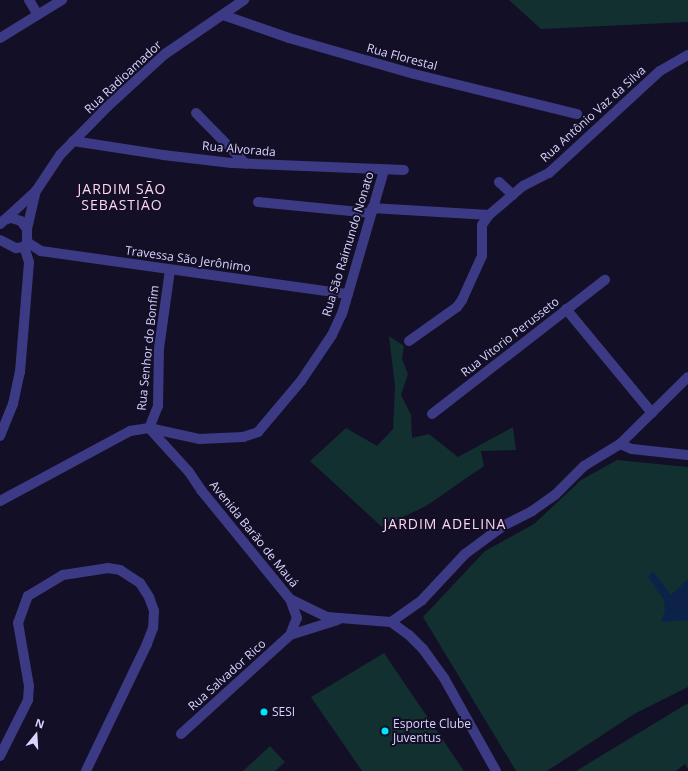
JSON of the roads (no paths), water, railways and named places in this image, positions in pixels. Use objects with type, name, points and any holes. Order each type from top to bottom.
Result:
[{"type":"street","points":[[29,0],[38,15]]},
{"type":"street","points":[[0,38],[62,0]]},
{"type":"street","name":"Rua Radioamador","points":[[0,436],[13,404],[20,372],[29,262],[25,244],[36,191],[47,172],[73,141],[166,54],[212,20],[223,15],[244,0]]},
{"type":"street","name":"Rua Florestal","points":[[223,15],[290,38],[406,72],[577,114]]},
{"type":"street","name":"Rua Antônio Vaz da Silva","points":[[409,341],[457,307],[462,300],[482,256],[482,225],[489,215],[513,195],[549,173],[660,71],[688,55]]},
{"type":"street","points":[[196,113],[246,164]]},
{"type":"street","name":"Rua Alvorada","points":[[73,141],[163,155],[246,164],[404,170]]},
{"type":"street","name":"Rua São Raimundo Nonato","points":[[149,428],[200,439],[244,437],[258,432],[301,381],[332,335],[342,314],[384,170]]},
{"type":"street","points":[[499,182],[513,195]]},
{"type":"street","name":"Rua Radioamador","points":[[2,222],[36,191]]},
{"type":"street","points":[[258,202],[372,211],[489,215]]},
{"type":"street","points":[[2,222],[16,219],[27,229]]},
{"type":"street","name":"Travessa São Jerônimo","points":[[0,240],[16,248],[25,244],[41,251],[348,294]]},
{"type":"street","name":"Rua Senhor do Bonfim","points":[[149,428],[158,406],[159,348],[170,270]]},
{"type":"street","name":"Rua Vitorio Perusseto","points":[[432,414],[605,280]]},
{"type":"street","points":[[566,309],[652,413]]},
{"type":"street","points":[[496,771],[444,678],[423,649],[391,622],[422,600],[465,554],[503,526],[532,511],[555,495],[584,466],[620,444],[688,377]]},
{"type":"street","points":[[0,501],[130,431],[149,428]]},
{"type":"street","name":"Avenida Barão de Mauá","points":[[149,428],[189,472],[201,490],[290,598],[317,614],[339,620],[391,622]]},
{"type":"street","points":[[620,444],[632,449],[688,455]]},
{"type":"street","points":[[0,756],[28,700],[29,686],[18,623],[28,596],[63,575],[102,568],[120,570],[140,583],[149,597],[154,611],[153,628],[147,644],[86,771]]},
{"type":"street","name":"Rua Salvador Rico","points":[[290,598],[297,618],[290,635]]},
{"type":"street","name":"Rua Salvador Rico","points":[[181,734],[290,635],[339,620]]},
{"type":"water","points":[[653,571],[671,595],[688,579],[688,620],[661,622],[665,610],[664,600],[648,577]]},
{"type":"place","name":"SESI","points":[[264,712]]},
{"type":"place","name":"Esporte Clube Juventus","points":[[385,731]]},
{"type":"district","name":"JARDIM SÃO SEBASTIÃO","points":[[122,198]]},
{"type":"district","name":"JARDIM ADELINA","points":[[445,524]]}]
